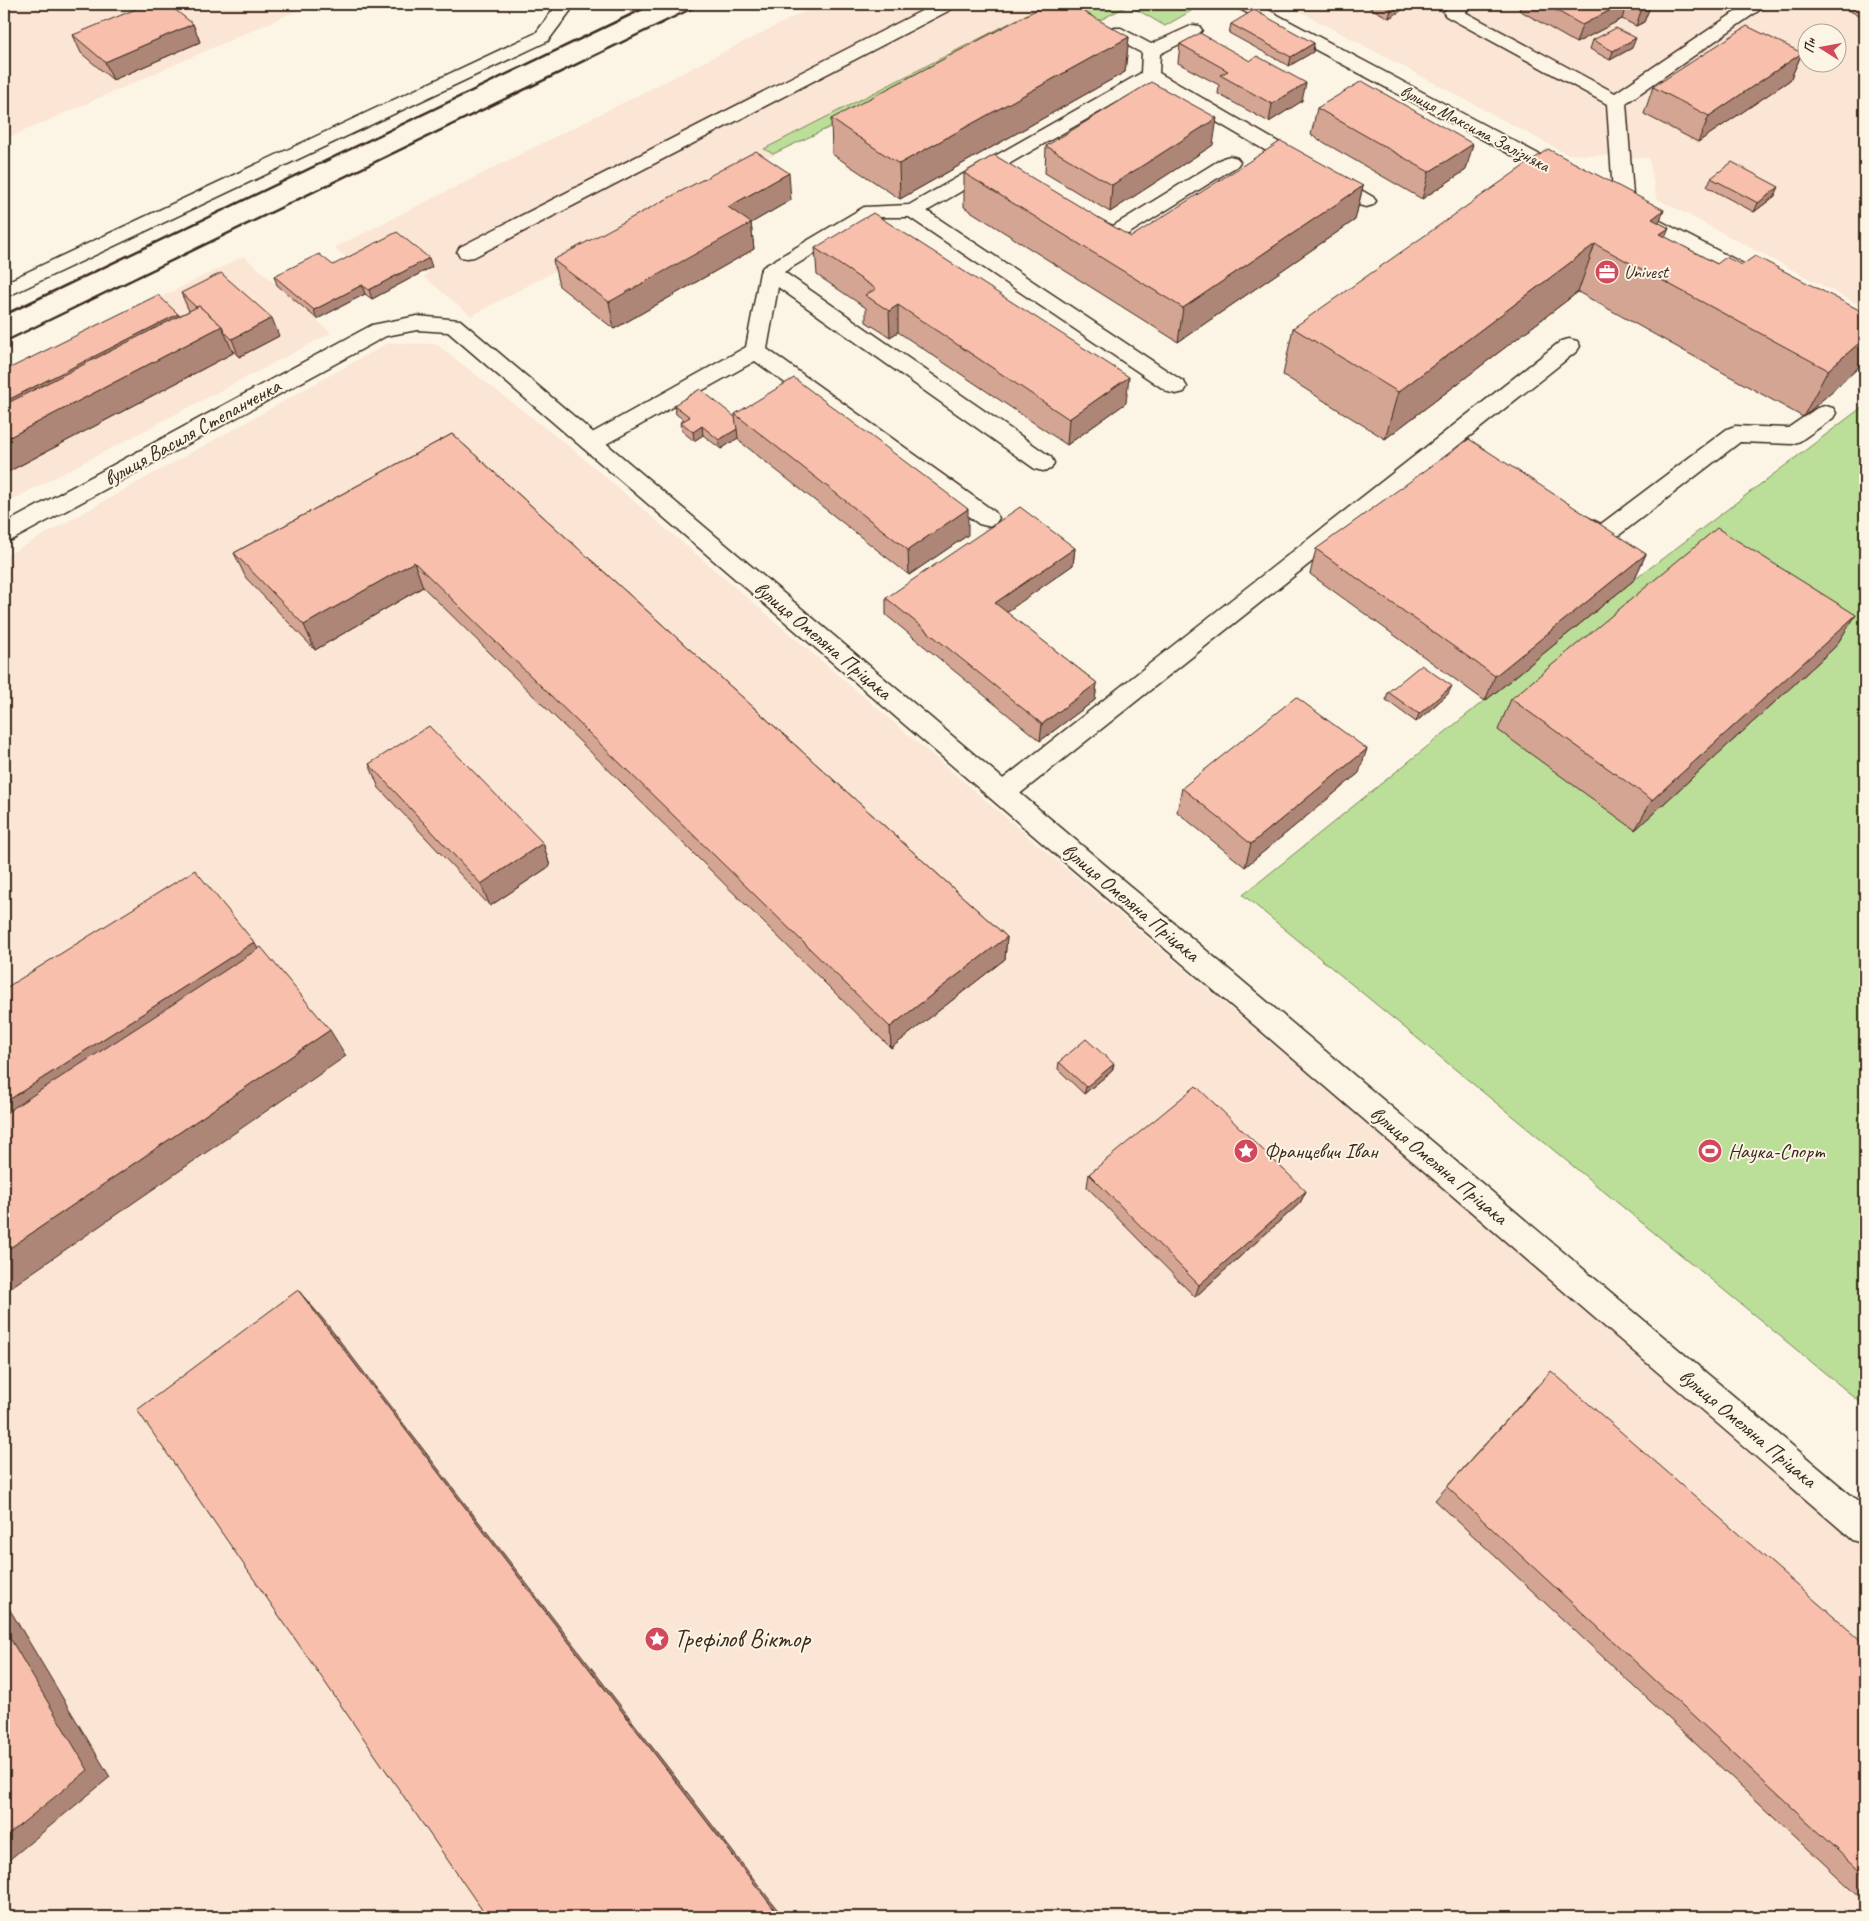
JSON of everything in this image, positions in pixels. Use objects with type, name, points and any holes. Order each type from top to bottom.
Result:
[{"type":"street","points":[[4,292],[542,37],[562,10],[563,4]]},
{"type":"street","points":[[467,252],[948,4]]},
{"type":"street","name":"вулиця Максима Залізняка","points":[[1244,4],[1580,185]]},
{"type":"street","points":[[1466,4],[1452,12],[1616,100]]},
{"type":"street","points":[[1616,100],[1759,4]]},
{"type":"street","points":[[1151,51],[1193,30]]},
{"type":"street","points":[[1115,32],[1151,51]]},
{"type":"street","points":[[1150,75],[1151,51]]},
{"type":"street","points":[[756,351],[770,272],[871,211],[913,211],[1004,169],[1150,75]]},
{"type":"street","points":[[1150,75],[1366,201]]},
{"type":"street","points":[[1616,100],[1624,208]]},
{"type":"street","points":[[1071,210],[1113,235],[1230,162]]},
{"type":"street","points":[[1606,198],[1770,287]]},
{"type":"street","points":[[913,211],[1176,387]]},
{"type":"street","points":[[770,272],[1044,463]]},
{"type":"street","name":"вулиця Омеляна Пріцака","points":[[380,330],[417,323],[453,325],[1865,1528]]},
{"type":"street","name":"вулиця Василя Степанченка","points":[[4,534],[380,330]]},
{"type":"street","points":[[1003,793],[1460,444],[1569,346]]},
{"type":"street","points":[[591,443],[756,351]]},
{"type":"street","points":[[756,351],[987,518]]},
{"type":"street","points":[[1560,509],[1602,536],[1735,434],[1792,436],[1825,413]]},
{"type":"shaded area","points":[[4,4],[312,4],[4,140]]},
{"type":"shaded area","points":[[819,4],[1057,4],[471,316],[424,277],[432,267],[352,262],[334,248]]},
{"type":"shaded area","points":[[1286,4],[1865,4],[1865,308],[1656,198],[1649,158],[1567,154]]},
{"type":"shaded area","points":[[244,256],[331,333],[4,504],[4,375]]},
{"type":"shaded area","points":[[388,343],[436,344],[570,447],[1865,1548],[1865,1917],[4,1917],[4,557]]},
{"type":"green space","points":[[1047,4],[1203,4],[1165,26],[1129,5],[1085,28],[1064,17],[773,154],[764,149]]},
{"type":"green space","name":"Наука-Спорт","points":[[1865,405],[1865,1406],[1243,895],[1634,580]]},
{"type":"building","points":[[148,4],[168,4],[193,24],[105,62],[73,35]]},
{"type":"building","points":[[1047,4],[1070,4],[1129,37],[899,164],[831,119]]},
{"type":"building","points":[[1545,4],[1622,4],[1582,25]]},
{"type":"building","points":[[1634,4],[1651,4],[1642,8]]},
{"type":"building","points":[[1254,10],[1314,43],[1291,57],[1231,24]]},
{"type":"building","points":[[1747,26],[1796,50],[1796,57],[1709,116],[1653,87]]},
{"type":"building","points":[[1616,28],[1636,38],[1613,51],[1593,40]]},
{"type":"building","points":[[1200,33],[1250,61],[1257,56],[1306,83],[1272,104],[1220,75],[1228,71],[1180,44]]},
{"type":"building","points":[[1362,81],[1473,144],[1429,172],[1317,108]]},
{"type":"building","points":[[1151,82],[1217,118],[1112,185],[1046,146]]},
{"type":"building","points":[[1281,141],[1363,186],[1183,308],[964,173],[994,155],[1131,237]]},
{"type":"building","points":[[1548,149],[1664,210],[1652,219],[1669,228],[1660,234],[1717,264],[1726,257],[1742,265],[1755,256],[1865,313],[1865,338],[1828,370],[1595,244],[1398,392],[1293,328]]},
{"type":"building","points":[[756,151],[789,173],[728,207],[751,223],[609,302],[553,260]]},
{"type":"building","points":[[1732,162],[1779,187],[1758,203],[1711,178]]},
{"type":"building","points":[[873,213],[1129,377],[1069,419],[898,305],[889,311],[865,295],[876,289],[815,248]]},
{"type":"building","points":[[397,232],[429,258],[369,290],[362,285],[314,310],[274,276],[319,254],[333,265]]},
{"type":"building","points":[[221,273],[272,318],[232,339],[222,326],[199,306],[196,307],[181,293]]},
{"type":"building","points":[[158,295],[178,314],[4,402],[4,371]]},
{"type":"building","points":[[199,306],[222,326],[4,440],[4,405]]},
{"type":"building","points":[[794,378],[968,509],[908,550],[735,414]]},
{"type":"building","points":[[700,389],[735,417],[737,429],[719,440],[702,426],[693,432],[681,422],[690,417],[674,405]]},
{"type":"building","points":[[452,434],[1007,937],[890,1027],[414,562],[304,625],[234,553]]},
{"type":"building","points":[[1469,439],[1646,554],[1495,676],[1316,549]]},
{"type":"building","points":[[1020,507],[1075,548],[995,603],[1097,683],[1042,724],[886,598]]},
{"type":"building","points":[[1717,528],[1856,615],[1652,800],[1511,699]]},
{"type":"building","points":[[1421,665],[1452,686],[1419,714],[1388,692]]},
{"type":"building","points":[[1296,697],[1367,749],[1251,844],[1182,788]]},
{"type":"building","points":[[429,726],[543,843],[481,884],[369,764]]},
{"type":"building","points":[[195,870],[254,942],[4,1103],[4,989]]},
{"type":"building","points":[[261,947],[330,1030],[4,1252],[4,1114]]},
{"type":"building","points":[[1086,1039],[1114,1064],[1086,1087],[1059,1062]]},
{"type":"building","points":[[1196,1086],[1306,1191],[1199,1285],[1089,1174]]},
{"type":"building","points":[[298,1290],[780,1917],[487,1917],[137,1410]]},
{"type":"building","points":[[1551,1371],[1865,1644],[1865,1875],[1447,1487]]},
{"type":"building","points":[[4,1628],[88,1770],[4,1838]]},
{"type":"railway","points":[[4,315],[653,4]]},
{"type":"railway","points":[[4,342],[701,4]]},
{"type":"place","name":"Univest","points":[[1607,272]]},
{"type":"place","name":"Францевич Іван","points":[[1246,1151]]},
{"type":"place","name":"Наука-Спорт","points":[[1710,1151]]},
{"type":"place","name":"Трефілов Віктор","points":[[657,1639]]}]
